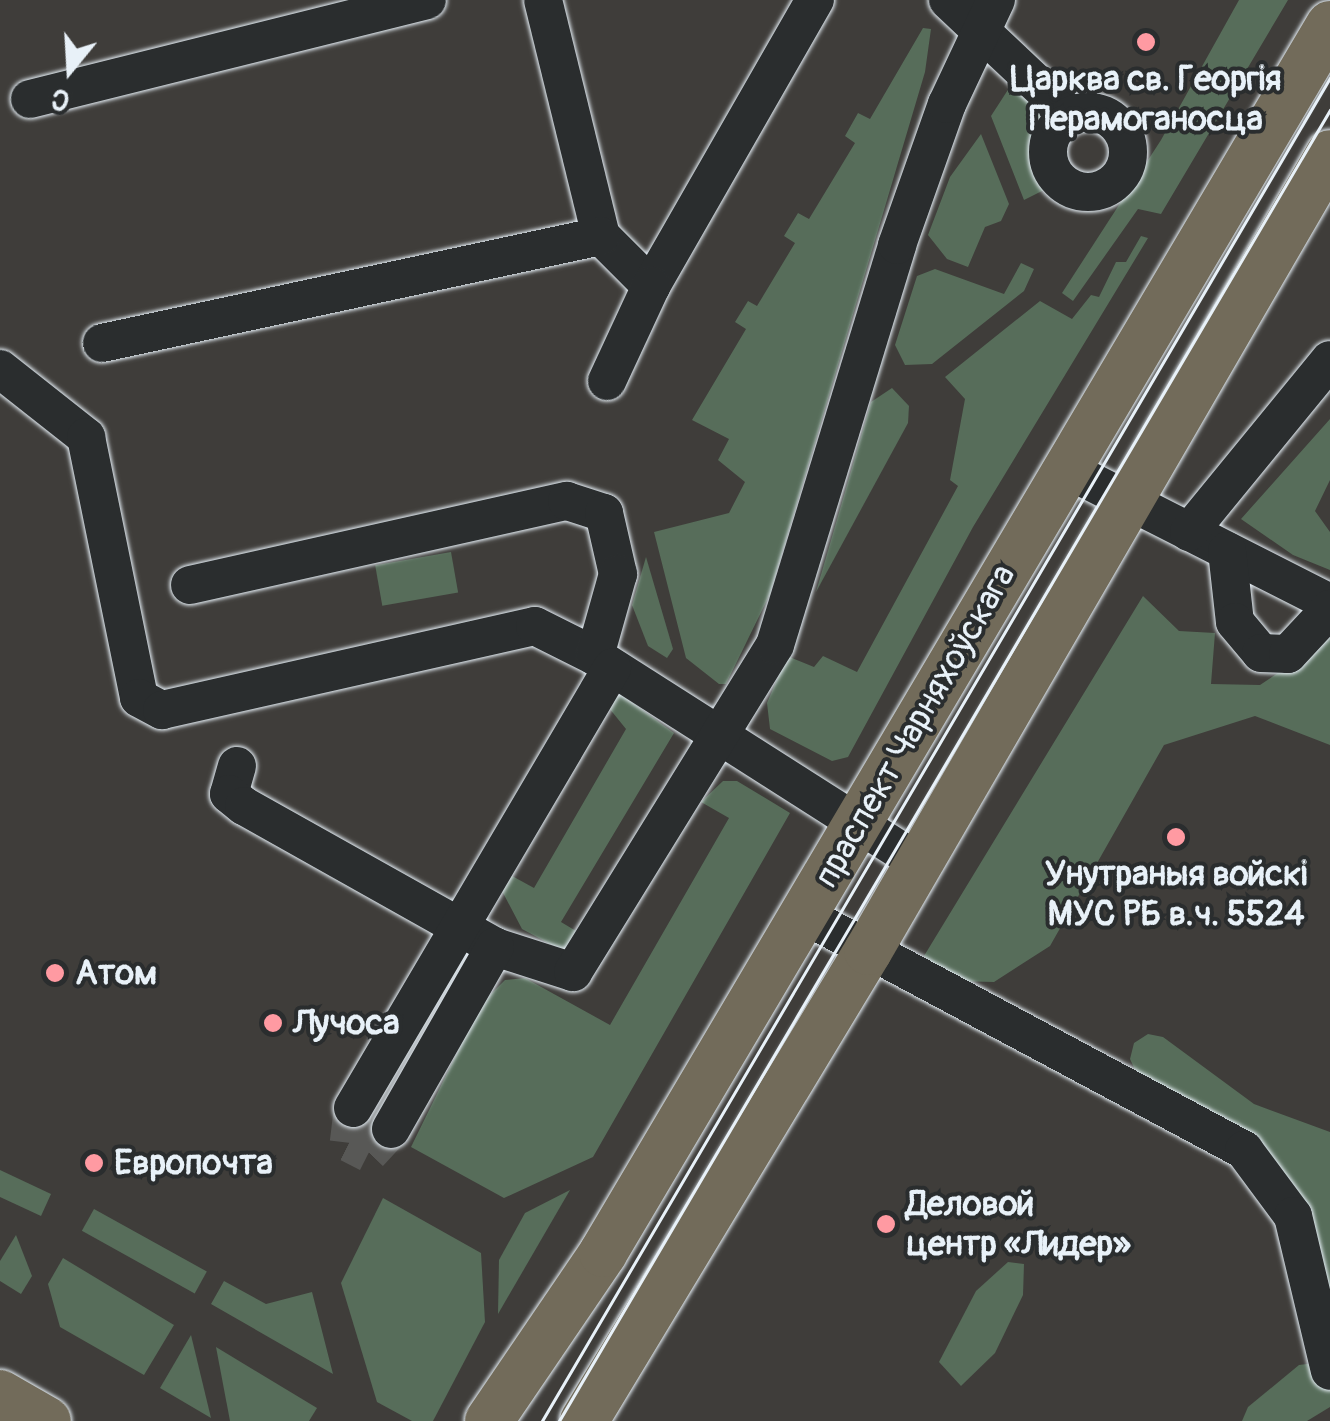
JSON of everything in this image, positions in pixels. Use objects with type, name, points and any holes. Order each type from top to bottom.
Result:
[{"type":"main road","name":"праспект Чарняхоўскага","points":[[489,1421],[603,1254],[1064,468],[1330,25]]},
{"type":"main road","name":"праспект Чарняхоўскага","points":[[584,1421],[868,951],[1330,154]]},
{"type":"main road","points":[[0,1394],[47,1421]]},
{"type":"lane","points":[[30,99],[427,0]]},
{"type":"lane","points":[[544,0],[601,236],[651,286]]},
{"type":"lane","points":[[607,381],[651,286],[815,0]]},
{"type":"lane","points":[[948,0],[988,13],[1070,115]]},
{"type":"lane","points":[[237,766],[229,794],[244,806],[495,948],[573,972],[775,645],[891,262],[988,13]]},
{"type":"lane","points":[[102,343],[601,236]]},
{"type":"lane","points":[[1189,532],[1330,360]]},
{"type":"lane","points":[[0,369],[86,437],[139,698],[162,710],[535,626],[604,662],[856,826],[917,861]]},
{"type":"lane","points":[[1064,468],[1189,532],[1330,606],[1288,654],[1260,652],[1235,622],[1227,552]]},
{"type":"lane","points":[[190,585],[567,501],[604,513],[618,574],[604,662],[352,1108]]},
{"type":"lane","points":[[804,915],[1244,1150],[1293,1216],[1330,1372]]},
{"type":"lane","points":[[391,1130],[495,948]]},
{"type":"green space","points":[[1239,0],[1288,0],[1161,214],[1138,209],[1073,301],[1062,293],[1161,140]]},
{"type":"green space","points":[[923,28],[931,29],[925,72],[770,594],[726,684],[719,684],[686,658],[654,532],[729,513],[745,482],[718,460],[729,439],[692,420],[746,329],[735,322],[748,301],[757,306],[795,243],[784,236],[798,213],[809,219],[855,143],[845,136],[858,113],[870,119]]},
{"type":"green space","points":[[1013,82],[1039,104],[1043,160],[1054,185],[1024,200],[991,116]]},
{"type":"green space","points":[[981,134],[1009,204],[1001,221],[985,227],[968,267],[947,259],[928,235],[950,177]]},
{"type":"green space","points":[[1141,236],[1148,238],[973,527],[848,757],[832,761],[770,729],[767,703],[787,656],[814,667],[823,656],[857,672],[958,486],[950,480],[965,399],[945,377],[1040,301],[1072,319],[1091,295],[1099,297],[1116,262],[1126,262]]},
{"type":"green space","points":[[1021,263],[1034,269],[1024,291],[932,364],[905,365],[895,345],[917,276],[935,269],[1004,294]]},
{"type":"green space","points":[[892,388],[909,406],[908,423],[816,592],[871,402]]},
{"type":"green space","points":[[1330,419],[1330,480],[1315,511],[1330,532],[1330,570],[1293,555],[1241,519]]},
{"type":"green space","points":[[451,552],[458,592],[382,606],[375,565]]},
{"type":"green space","points":[[646,557],[673,649],[667,658],[648,646],[632,605]]},
{"type":"green space","points":[[1143,596],[1179,631],[1215,633],[1211,684],[1260,685],[1330,638],[1330,745],[1255,716],[1164,745],[1050,946],[994,982],[953,981],[924,956]]},
{"type":"green space","points":[[619,693],[674,733],[561,922],[586,937],[563,951],[522,929],[501,889],[503,871],[534,888],[626,729],[609,708]]},
{"type":"green space","points":[[723,781],[737,781],[790,813],[593,1157],[504,1198],[411,1147],[481,1004],[505,980],[525,978],[610,1025],[729,818],[701,802]]},
{"type":"green space","points":[[1148,1034],[1163,1037],[1254,1104],[1330,1132],[1330,1315],[1287,1202],[1137,1074],[1130,1059],[1134,1043]]},
{"type":"green space","points":[[0,1170],[51,1194],[41,1216],[0,1197]]},
{"type":"green space","points":[[570,1190],[498,1314],[499,1260],[525,1213]]},
{"type":"green space","points":[[383,1198],[481,1253],[485,1322],[433,1421],[412,1421],[377,1402],[341,1283]]},
{"type":"green space","points":[[94,1209],[207,1272],[195,1293],[82,1231]]},
{"type":"green space","points":[[16,1235],[32,1276],[21,1294],[0,1281],[0,1261]]},
{"type":"green space","points":[[63,1258],[174,1325],[144,1375],[60,1327],[48,1284]]},
{"type":"green space","points":[[1008,1262],[1024,1264],[1023,1295],[995,1353],[961,1386],[939,1362],[976,1291]]},
{"type":"green space","points":[[224,1281],[266,1304],[312,1292],[333,1374],[211,1304]]},
{"type":"green space","points":[[191,1335],[211,1418],[160,1388]]},
{"type":"green space","points":[[216,1347],[317,1408],[309,1421],[230,1421]]},
{"type":"green space","points":[[1315,1363],[1330,1368],[1330,1407],[1307,1421],[1242,1421],[1248,1407],[1299,1365]]},
{"type":"tunnel","points":[[353,1108],[349,1143],[369,1153],[391,1129]]},
{"type":"tram line","points":[[542,1421],[1330,78]]},
{"type":"tram line","points":[[559,1421],[1330,110]]},
{"type":"place","name":"Царква св. Георгія Перамоганосца","points":[[1146,42]]},
{"type":"place","name":"Унутраныя войскі МУС РБ в.ч. 5524","points":[[1176,837]]},
{"type":"place","name":"Атом","points":[[55,973]]},
{"type":"place","name":"Лучоса","points":[[273,1023]]},
{"type":"place","name":"Европочта","points":[[94,1163]]},
{"type":"place","name":"Деловой центр «Лидер»","points":[[886,1224]]}]
